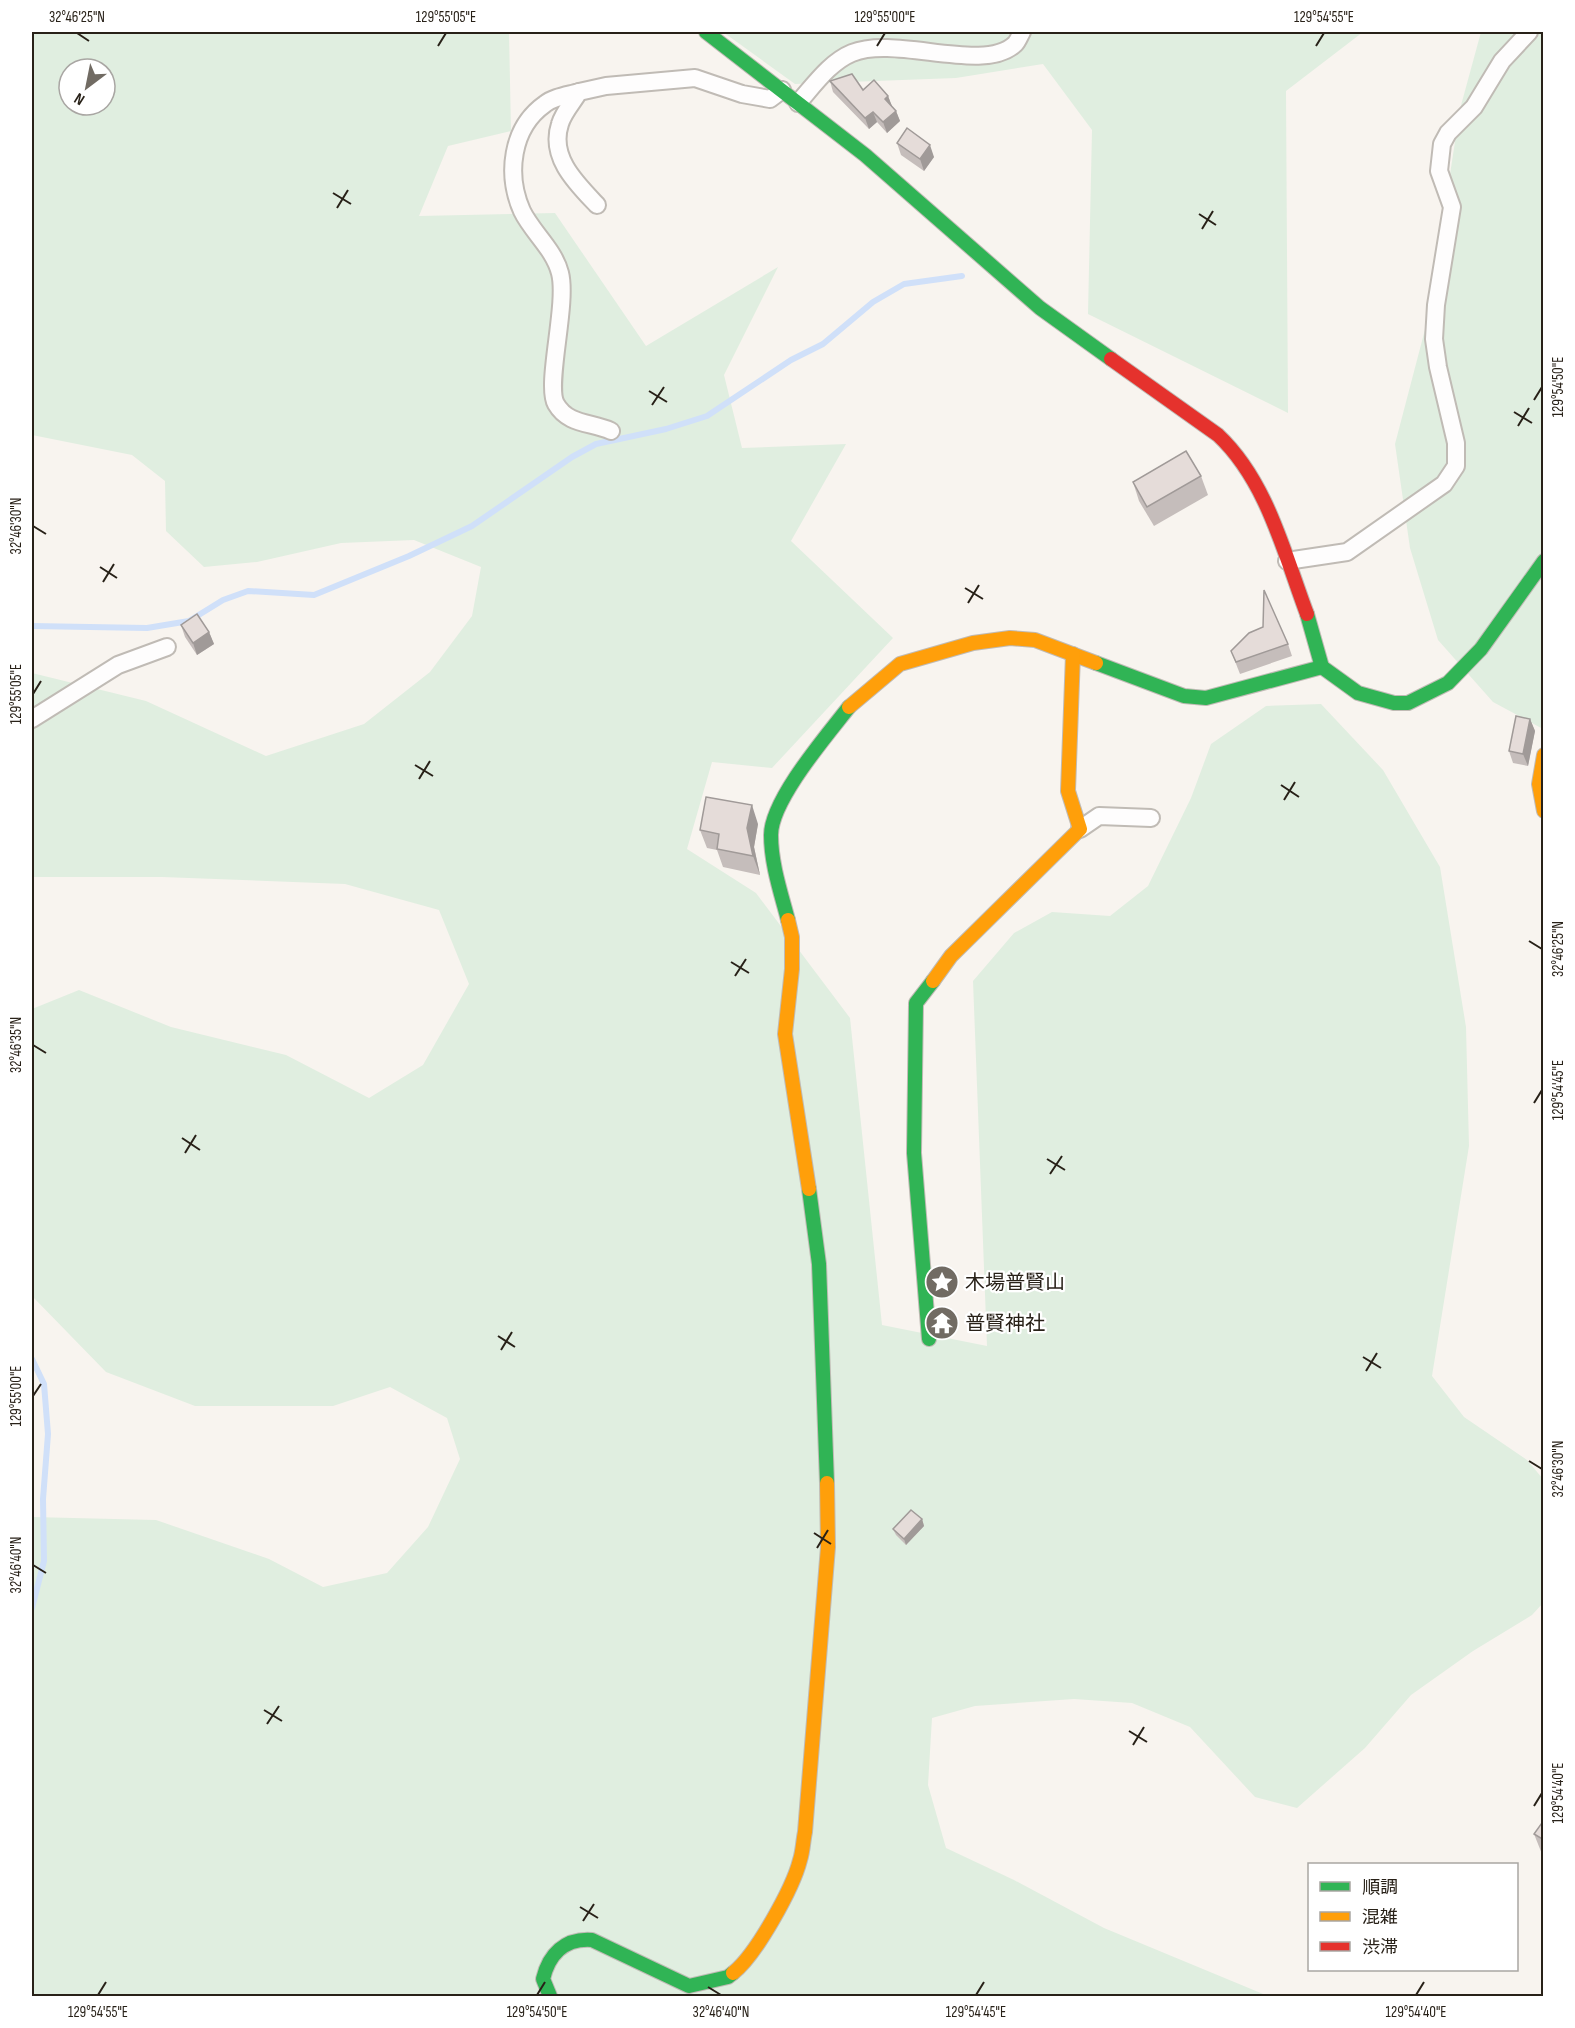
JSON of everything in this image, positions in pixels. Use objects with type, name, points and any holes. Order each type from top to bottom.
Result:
[{"type":"street","points":[[706,32],[865,155],[1040,308],[1218,435],[1232,448],[1257,484],[1308,616],[1322,667],[1358,693],[1394,703],[1408,703],[1448,683],[1480,649],[1544,561]]},
{"type":"street","points":[[798,103],[830,67],[851,53],[874,47],[890,47],[983,56],[1015,44],[1022,32]]},
{"type":"street","points":[[1287,561],[1347,552],[1444,484],[1456,466],[1456,443],[1438,367],[1434,339],[1436,305],[1452,207],[1439,171],[1442,144],[1448,133],[1474,107],[1502,61],[1529,32]]},
{"type":"street","points":[[610,430],[576,422],[563,414],[554,402],[552,382],[559,339],[560,272],[523,212],[513,173],[514,149],[524,128],[545,103],[606,86],[695,78],[742,94],[770,99],[782,90]]},
{"type":"street","points":[[579,92],[560,124],[557,148],[570,176],[597,205]]},
{"type":"street","points":[[550,1996],[543,1979],[550,1958],[562,1945],[581,1938],[592,1940],[689,1986],[728,1977],[742,1965],[774,1918],[800,1862],[805,1832],[828,1546],[827,1463],[819,1264],[803,1138],[785,1034],[792,969],[792,937],[772,857],[771,832],[782,802],[808,760],[852,703],[900,664],[973,643],[1010,638],[1035,640],[1184,696],[1206,698],[1322,667]]},
{"type":"street","points":[[32,719],[118,665],[167,647]]},
{"type":"street","points":[[1073,654],[1068,791],[1080,829]]},
{"type":"street","points":[[1544,755],[1539,784],[1544,811]]},
{"type":"street","points":[[929,1339],[914,1153],[916,1003],[951,956],[1080,829],[1099,816],[1151,819]]},
{"type":"green space","points":[[32,32],[509,32],[511,131],[448,146],[419,216],[555,213],[646,346],[778,267],[724,375],[742,448],[846,444],[791,541],[893,638],[772,768],[712,762],[687,849],[756,893],[850,1018],[882,1325],[987,1346],[973,981],[1014,933],[1052,912],[1110,916],[1148,886],[1191,798],[1211,744],[1266,706],[1321,704],[1383,770],[1440,867],[1466,1027],[1469,1146],[1432,1376],[1464,1417],[1527,1460],[1543,1479],[1543,1603],[1532,1615],[1473,1651],[1411,1695],[1365,1748],[1297,1808],[1255,1797],[1190,1727],[1132,1703],[1074,1699],[975,1706],[932,1718],[928,1785],[946,1848],[1014,1880],[1104,1928],[1268,1996],[32,1996],[32,1517],[156,1520],[269,1559],[323,1587],[387,1573],[428,1527],[460,1459],[447,1418],[390,1387],[333,1406],[195,1406],[106,1372],[32,1296],[32,1009],[79,990],[171,1027],[286,1055],[369,1098],[423,1065],[469,984],[439,910],[345,884],[162,877],[32,877],[32,673],[146,701],[266,756],[364,724],[430,672],[472,616],[481,567],[414,540],[341,543],[257,562],[204,567],[166,531],[165,481],[132,455],[32,435]]},
{"type":"green space","points":[[723,32],[1363,32],[1286,91],[1288,413],[1088,314],[1092,130],[1043,64],[956,78],[795,84]]},
{"type":"green space","points":[[1481,32],[1543,32],[1543,729],[1493,702],[1438,640],[1410,548],[1395,444],[1428,318],[1460,109]]},
{"type":"building","points":[[852,74],[863,90],[874,80],[888,96],[885,99],[896,111],[883,122],[873,112],[865,118],[830,81]]},
{"type":"building","points":[[907,128],[930,145],[920,159],[897,143]]},
{"type":"building","points":[[1186,451],[1201,476],[1147,507],[1133,482]]},
{"type":"building","points":[[1264,590],[1288,644],[1236,662],[1231,651],[1249,633],[1263,627]]},
{"type":"building","points":[[197,614],[209,632],[193,643],[181,625]]},
{"type":"building","points":[[1516,716],[1530,719],[1523,754],[1509,751]]},
{"type":"building","points":[[706,797],[752,805],[747,828],[753,856],[717,849],[719,834],[700,830]]},
{"type":"building","points":[[911,1510],[922,1519],[904,1539],[893,1529]]},
{"type":"building","points":[[1544,1820],[1544,1840],[1534,1834]]},
{"type":"waterway","points":[[32,626],[147,628],[189,621],[223,600],[248,591],[314,595],[409,556],[472,526],[572,457],[596,444],[666,429],[707,416],[791,360],[823,344],[873,302],[904,284],[962,276]]},
{"type":"waterway","points":[[32,1359],[44,1384],[48,1434],[43,1499],[44,1561],[32,1608]]},
{"type":"traffic: fast","points":[[706,32],[865,155],[1040,308],[1111,359]]},
{"type":"traffic: fast","points":[[1307,614],[1322,667],[1358,693],[1394,703],[1408,703],[1448,683],[1481,649],[1544,561]]},
{"type":"traffic: fast","points":[[1096,663],[1184,696],[1206,698],[1322,667]]},
{"type":"traffic: fast","points":[[788,920],[773,857],[771,835],[773,821],[790,786],[849,707]]},
{"type":"traffic: fast","points":[[929,1339],[914,1153],[916,1003],[933,981]]},
{"type":"traffic: fast","points":[[809,1189],[819,1264],[827,1483]]},
{"type":"traffic: fast","points":[[550,1996],[543,1979],[549,1962],[560,1949],[582,1940],[592,1940],[689,1986],[728,1977],[733,1973]]},
{"type":"traffic: slow","points":[[849,707],[900,664],[973,643],[1010,638],[1035,640],[1096,663]]},
{"type":"traffic: slow","points":[[933,981],[951,956],[1080,829],[1068,791],[1073,654]]},
{"type":"traffic: slow","points":[[1544,755],[1539,784],[1544,811]]},
{"type":"traffic: slow","points":[[788,920],[792,937],[792,969],[785,1034],[809,1189]]},
{"type":"traffic: slow","points":[[733,1973],[752,1952],[772,1920],[790,1887],[802,1853],[828,1547],[827,1483]]},
{"type":"traffic: jam","points":[[1111,359],[1218,435],[1235,453],[1262,496],[1282,543],[1307,614]]},
{"type":"place","name":"木場普賢山","points":[[942,1282]]},
{"type":"place","name":"普賢神社","points":[[942,1323]]}]
